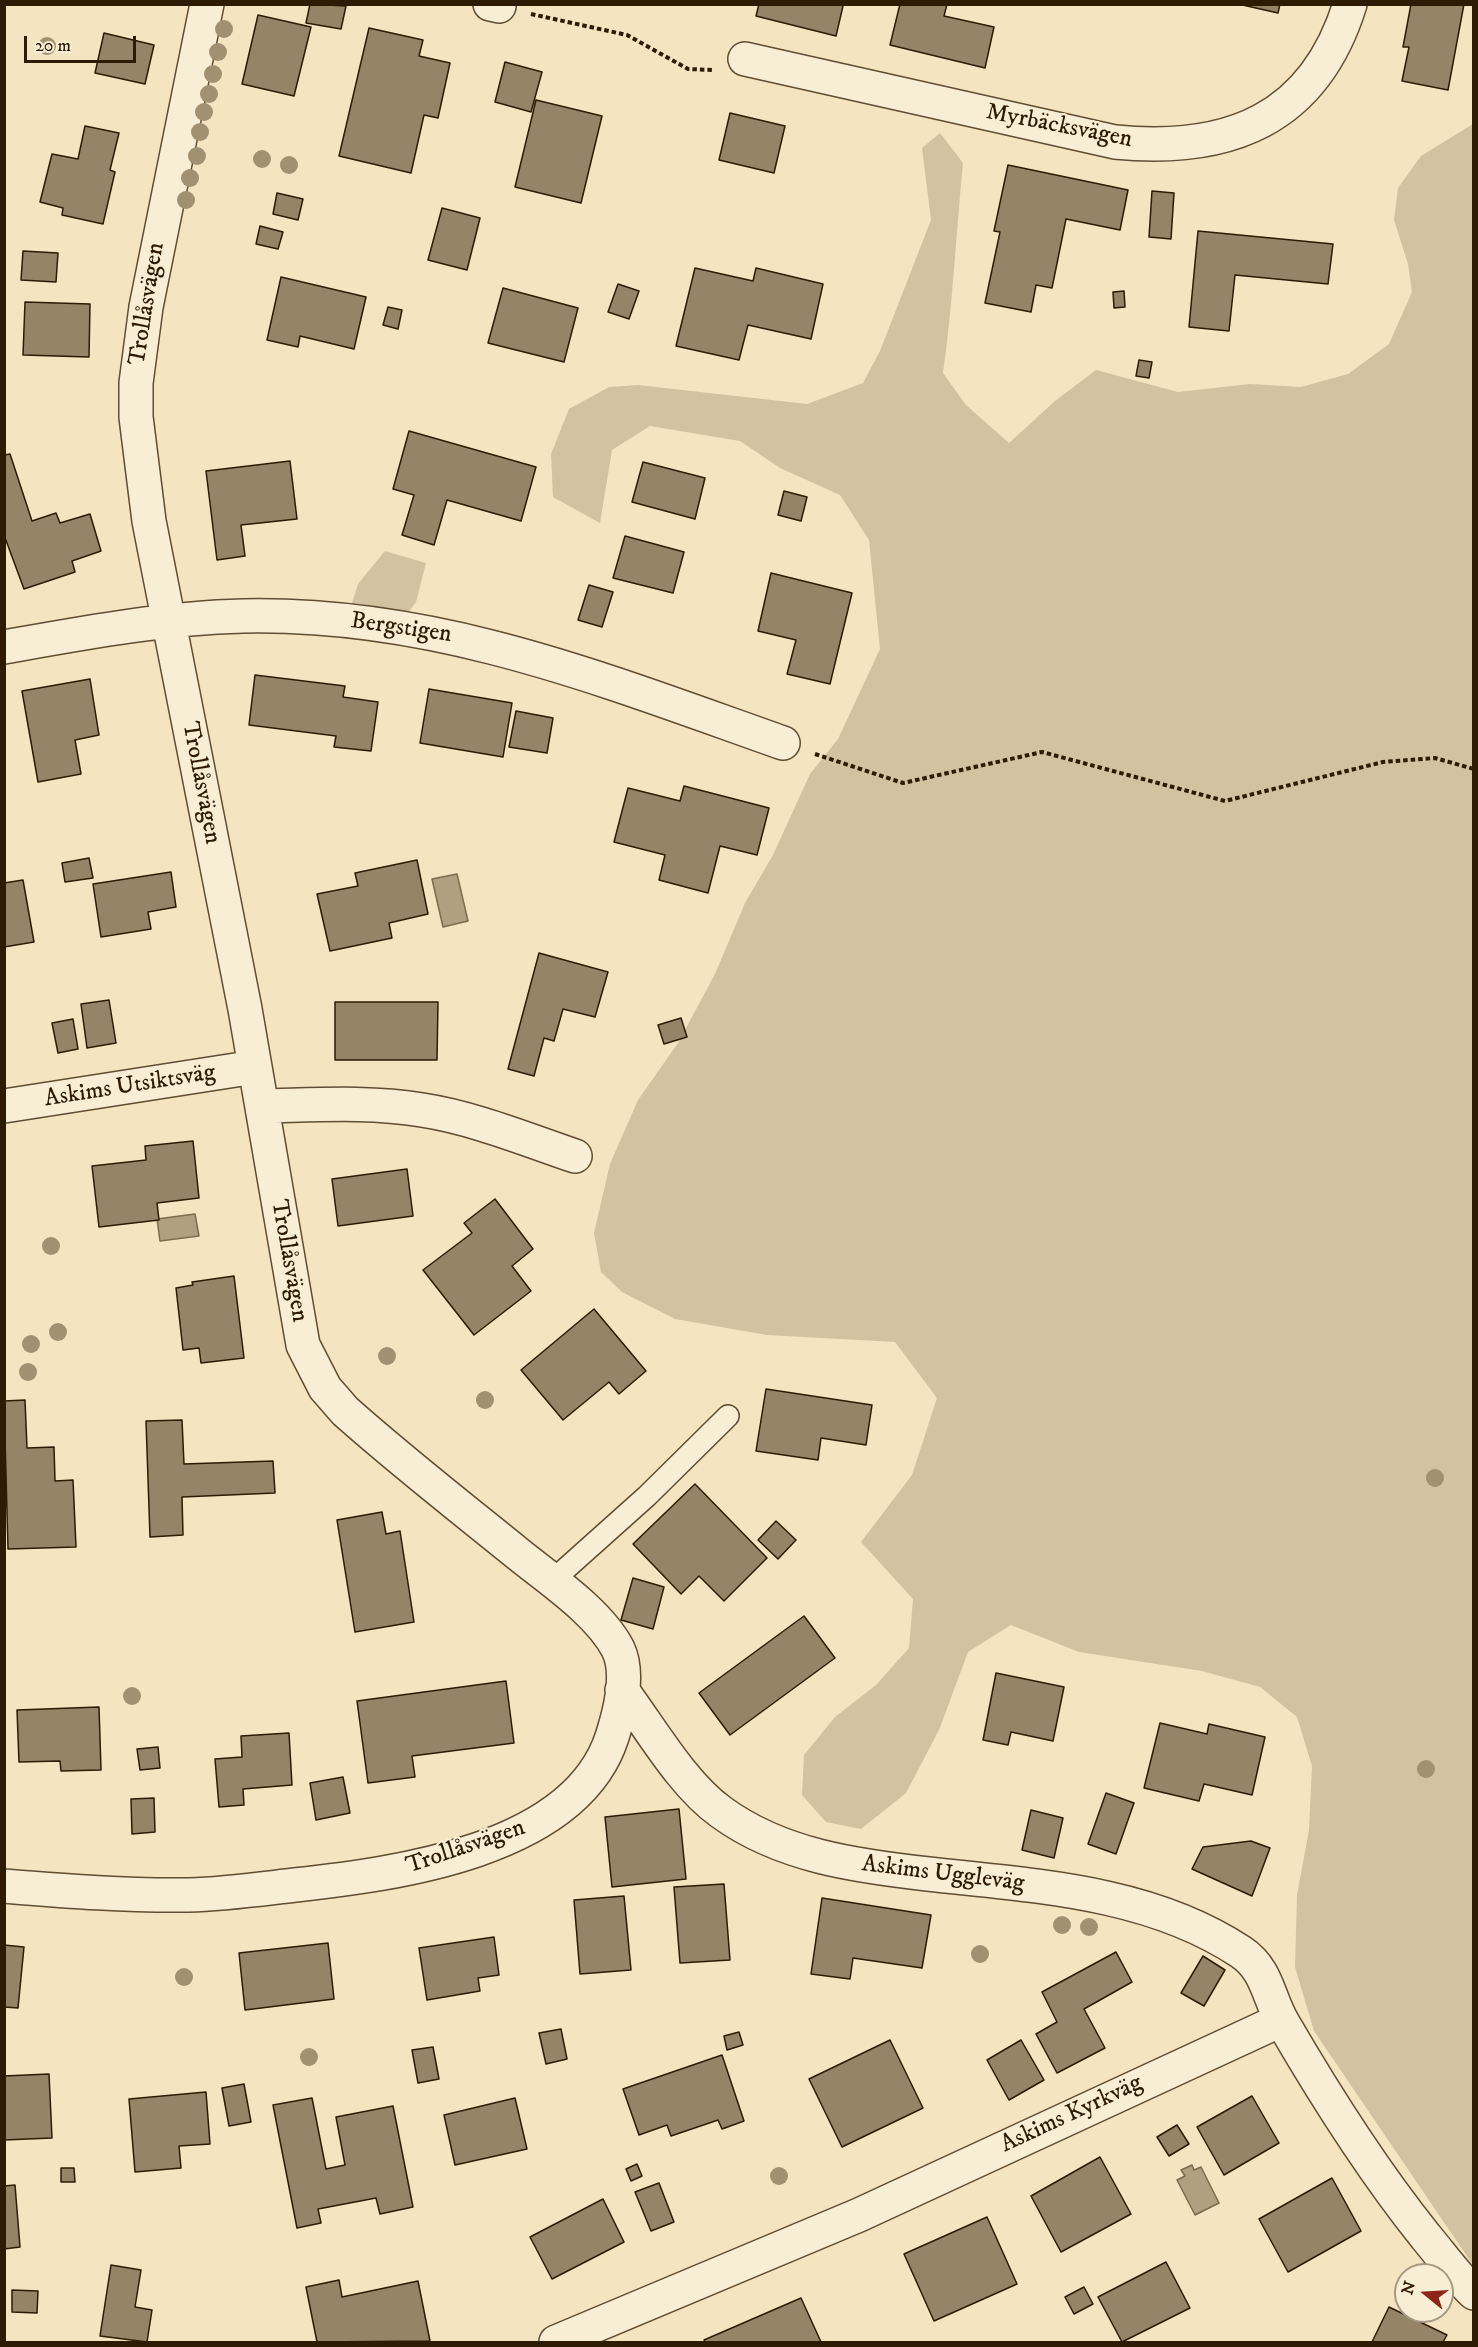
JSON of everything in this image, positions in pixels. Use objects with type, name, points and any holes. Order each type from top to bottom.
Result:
[{"type":"street","name":"Trollåsvägen","points":[[4,1886],[96,1893],[189,1895],[263,1889],[408,1870],[508,1839],[546,1819],[579,1791],[593,1773],[610,1743],[618,1720],[622,1690],[622,1667],[615,1644],[605,1630],[552,1581],[381,1444],[345,1411],[325,1388],[313,1369],[303,1345],[255,1067],[148,520],[136,417],[136,383],[146,307],[207,4]]},
{"type":"street","name":"Myrbäcksvägen","points":[[745,59],[1115,142],[1177,144],[1242,130],[1272,116],[1296,97],[1316,77],[1332,53],[1350,4]]},
{"type":"street","name":"Bergstigen","points":[[4,647],[168,621],[244,616],[296,616],[406,627],[459,637],[587,674],[783,743]]},
{"type":"street","name":"Askims Utsiktsväg","points":[[4,1106],[255,1067]]},
{"type":"street","points":[[262,1106],[349,1104],[423,1110],[494,1129],[575,1156]]},
{"type":"street","name":"Askims Uggleväg","points":[[622,1690],[701,1794],[720,1812],[743,1826],[802,1851],[838,1862],[1068,1890],[1149,1910],[1223,1941],[1245,1955],[1264,1975],[1281,2020]]},
{"type":"street","points":[[1281,2020],[1390,2193],[1473,2292]]},
{"type":"street","name":"Askims Kyrkväg","points":[[556,2343],[859,2215],[1281,2020]]},
{"type":"lane","points":[[552,1581],[647,1496],[728,1416]]},
{"type":"path","points":[[494,5],[627,35],[688,69],[707,72],[722,69],[745,59]]},
{"type":"path","points":[[783,743],[903,783],[1042,752],[1224,801],[1383,762],[1435,758],[1473,769]]},
{"type":"shaded area","points":[[1473,124],[1473,2265],[1314,2031],[1295,1967],[1297,1895],[1309,1830],[1312,1766],[1297,1717],[1260,1687],[1202,1671],[1079,1652],[1011,1625],[968,1652],[939,1730],[906,1793],[861,1829],[826,1822],[802,1795],[804,1755],[835,1717],[876,1685],[909,1648],[913,1599],[861,1542],[912,1475],[937,1398],[895,1342],[767,1335],[675,1319],[622,1292],[601,1272],[594,1233],[610,1164],[638,1100],[678,1043],[715,974],[745,903],[773,855],[810,774],[838,739],[880,649],[869,540],[840,495],[780,468],[740,441],[650,426],[612,450],[600,523],[553,497],[551,454],[569,409],[609,387],[638,385],[807,404],[863,383],[880,351],[931,220],[922,148],[940,133],[963,163],[943,373],[966,405],[1009,443],[1055,401],[1096,370],[1178,392],[1250,384],[1301,387],[1348,374],[1389,344],[1412,292],[1408,264],[1394,220],[1398,188],[1421,156]]},
{"type":"shaded area","points":[[385,551],[426,563],[416,602],[407,614],[351,606],[358,584]]},
{"type":"shaded area","points":[[457,874],[468,921],[443,927],[432,879]]},
{"type":"shaded area","points":[[195,1214],[199,1236],[160,1241],[157,1219]]},
{"type":"shaded area","points":[[1192,2165],[1194,2170],[1201,2167],[1219,2203],[1195,2215],[1177,2180],[1185,2176],[1181,2170]]},
{"type":"building","points":[[310,4],[346,6],[341,29],[306,23]]},
{"type":"building","points":[[759,4],[838,4],[843,6],[836,36],[756,16]]},
{"type":"building","points":[[900,4],[947,4],[944,16],[994,27],[985,68],[890,45]]},
{"type":"building","points":[[1238,4],[1280,4],[1278,13]]},
{"type":"building","points":[[1411,4],[1464,4],[1448,90],[1402,81],[1409,47],[1403,47]]},
{"type":"building","points":[[258,15],[311,27],[294,96],[242,84]]},
{"type":"building","points":[[369,28],[423,40],[419,56],[450,63],[438,118],[424,115],[411,173],[339,156]]},
{"type":"building","points":[[104,33],[154,45],[145,84],[95,73]]},
{"type":"building","points":[[505,62],[542,72],[531,112],[495,102]]},
{"type":"building","points":[[536,100],[602,116],[581,203],[515,187]]},
{"type":"building","points":[[730,113],[785,126],[774,173],[719,160]]},
{"type":"building","points":[[85,126],[119,133],[110,170],[115,172],[103,224],[62,215],[63,208],[40,202],[52,154],[78,159]]},
{"type":"building","points":[[1008,165],[1128,190],[1120,230],[1066,219],[1052,288],[1036,285],[1031,312],[985,303],[1000,232],[994,231]]},
{"type":"building","points":[[1152,191],[1174,193],[1171,239],[1149,237]]},
{"type":"building","points":[[277,193],[303,199],[298,220],[273,214]]},
{"type":"building","points":[[442,208],[480,218],[467,270],[428,260]]},
{"type":"building","points":[[260,226],[283,232],[278,249],[256,244]]},
{"type":"building","points":[[1198,231],[1333,244],[1328,284],[1235,275],[1229,331],[1189,327]]},
{"type":"building","points":[[23,251],[58,253],[56,282],[21,280]]},
{"type":"building","points":[[695,268],[753,281],[756,268],[823,284],[811,339],[748,325],[739,360],[676,346]]},
{"type":"building","points":[[281,277],[366,297],[354,349],[300,336],[298,347],[267,340]]},
{"type":"building","points":[[618,284],[639,291],[629,319],[608,312]]},
{"type":"building","points":[[503,288],[578,308],[564,362],[488,343]]},
{"type":"building","points":[[1124,291],[1125,307],[1114,308],[1113,292]]},
{"type":"building","points":[[25,302],[90,304],[89,357],[23,355]]},
{"type":"building","points":[[388,307],[402,310],[398,329],[383,325]]},
{"type":"building","points":[[1139,360],[1152,362],[1149,378],[1136,376]]},
{"type":"building","points":[[409,431],[536,467],[521,521],[447,500],[434,545],[402,535],[414,495],[393,489]]},
{"type":"building","points":[[10,454],[32,521],[56,513],[60,523],[90,514],[101,551],[72,561],[75,572],[24,589],[4,535],[4,455]]},
{"type":"building","points":[[290,461],[297,519],[241,525],[245,556],[217,560],[206,471]]},
{"type":"building","points":[[643,462],[705,478],[695,519],[632,502]]},
{"type":"building","points":[[784,491],[807,497],[801,521],[778,515]]},
{"type":"building","points":[[625,536],[684,552],[673,593],[613,578]]},
{"type":"building","points":[[771,573],[852,593],[830,684],[787,674],[796,640],[758,631]]},
{"type":"building","points":[[589,585],[613,592],[602,627],[578,620]]},
{"type":"building","points":[[255,675],[345,686],[343,697],[378,702],[371,751],[334,747],[336,736],[249,725]]},
{"type":"building","points":[[90,679],[99,735],[75,740],[81,774],[38,782],[22,691]]},
{"type":"building","points":[[429,689],[512,703],[503,757],[420,743]]},
{"type":"building","points":[[516,711],[553,718],[547,753],[509,747]]},
{"type":"building","points":[[684,786],[769,808],[757,855],[720,846],[708,893],[659,880],[665,855],[614,842],[628,788],[680,801]]},
{"type":"building","points":[[89,858],[93,878],[65,882],[62,863]]},
{"type":"building","points":[[417,860],[428,914],[389,923],[392,938],[330,951],[317,894],[358,886],[355,873]]},
{"type":"building","points":[[171,872],[176,907],[148,912],[151,929],[101,937],[93,884]]},
{"type":"building","points":[[23,880],[34,942],[4,947],[4,883]]},
{"type":"building","points":[[539,953],[608,972],[595,1017],[563,1009],[554,1041],[544,1038],[534,1076],[508,1069]]},
{"type":"building","points":[[109,1000],[116,1043],[87,1048],[81,1004]]},
{"type":"building","points":[[335,1002],[438,1002],[437,1060],[335,1060]]},
{"type":"building","points":[[681,1018],[687,1037],[664,1044],[658,1025]]},
{"type":"building","points":[[73,1019],[78,1049],[58,1053],[52,1023]]},
{"type":"building","points":[[193,1141],[199,1198],[157,1203],[159,1220],[99,1227],[92,1166],[146,1160],[145,1146]]},
{"type":"building","points":[[407,1169],[413,1216],[338,1226],[332,1179]]},
{"type":"building","points":[[495,1199],[533,1249],[512,1266],[531,1291],[474,1335],[423,1270],[472,1233],[464,1223]]},
{"type":"building","points":[[234,1276],[244,1358],[201,1363],[199,1348],[183,1350],[176,1288],[193,1285],[192,1282]]},
{"type":"building","points":[[594,1309],[646,1371],[619,1394],[609,1382],[563,1420],[521,1370]]},
{"type":"building","points":[[766,1389],[872,1405],[866,1445],[821,1438],[818,1460],[756,1451]]},
{"type":"building","points":[[25,1400],[27,1448],[54,1447],[55,1481],[73,1480],[76,1547],[8,1549],[4,1401]]},
{"type":"building","points":[[182,1420],[184,1464],[273,1461],[275,1493],[182,1497],[183,1535],[150,1537],[146,1421]]},
{"type":"building","points":[[695,1484],[767,1558],[724,1601],[699,1576],[681,1594],[633,1544]]},
{"type":"building","points":[[382,1512],[386,1534],[400,1531],[414,1622],[355,1632],[337,1520]]},
{"type":"building","points":[[776,1521],[796,1540],[778,1559],[758,1540]]},
{"type":"building","points":[[633,1578],[664,1587],[653,1629],[621,1620]]},
{"type":"building","points":[[804,1616],[835,1658],[730,1735],[699,1693]]},
{"type":"building","points":[[996,1673],[1064,1687],[1053,1741],[1011,1732],[1008,1745],[983,1740]]},
{"type":"building","points":[[506,1681],[514,1743],[412,1756],[415,1777],[368,1783],[357,1701]]},
{"type":"building","points":[[99,1707],[101,1770],[61,1771],[60,1761],[19,1762],[17,1710]]},
{"type":"building","points":[[1160,1723],[1207,1734],[1209,1724],[1265,1737],[1252,1795],[1204,1784],[1199,1801],[1144,1788]]},
{"type":"building","points":[[289,1733],[292,1785],[243,1789],[244,1805],[219,1807],[215,1759],[242,1757],[241,1736]]},
{"type":"building","points":[[158,1747],[160,1768],[140,1770],[137,1749]]},
{"type":"building","points":[[343,1777],[350,1813],[316,1820],[310,1783]]},
{"type":"building","points":[[1106,1793],[1134,1803],[1116,1854],[1088,1844]]},
{"type":"building","points":[[154,1798],[155,1832],[132,1834],[131,1799]]},
{"type":"building","points":[[679,1809],[686,1879],[612,1887],[605,1817]]},
{"type":"building","points":[[1031,1810],[1063,1818],[1054,1858],[1022,1850]]},
{"type":"building","points":[[1251,1841],[1270,1848],[1252,1896],[1192,1869],[1203,1847]]},
{"type":"building","points":[[724,1884],[730,1960],[680,1963],[674,1887]]},
{"type":"building","points":[[624,1896],[631,1970],[580,1974],[574,1900]]},
{"type":"building","points":[[822,1898],[931,1915],[922,1968],[853,1958],[850,1979],[811,1974]]},
{"type":"building","points":[[494,1937],[499,1975],[478,1978],[480,1991],[427,2000],[419,1948]]},
{"type":"building","points":[[328,1943],[334,1999],[245,2010],[239,1953]]},
{"type":"building","points":[[4,1945],[24,1947],[18,2008],[4,2007]]},
{"type":"building","points":[[1116,1952],[1132,1982],[1084,2009],[1105,2048],[1057,2073],[1036,2034],[1057,2022],[1042,1992]]},
{"type":"building","points":[[1203,1956],[1225,1970],[1204,2006],[1181,1993]]},
{"type":"building","points":[[561,2029],[567,2059],[546,2064],[539,2033]]},
{"type":"building","points":[[739,2032],[743,2045],[727,2050],[724,2036]]},
{"type":"building","points":[[890,2040],[923,2108],[842,2147],[809,2079]]},
{"type":"building","points":[[1021,2040],[1044,2080],[1009,2100],[987,2060]]},
{"type":"building","points":[[433,2047],[439,2079],[418,2083],[412,2050]]},
{"type":"building","points":[[722,2055],[744,2121],[722,2129],[718,2120],[671,2136],[667,2125],[639,2135],[623,2089]]},
{"type":"building","points":[[49,2074],[52,2138],[4,2140],[4,2076]]},
{"type":"building","points":[[244,2084],[251,2122],[229,2126],[222,2088]]},
{"type":"building","points":[[206,2092],[210,2144],[179,2146],[181,2168],[135,2172],[129,2099]]},
{"type":"building","points":[[1252,2096],[1279,2143],[1224,2175],[1197,2127]]},
{"type":"building","points":[[312,2098],[326,2169],[345,2165],[336,2117],[393,2106],[413,2207],[380,2214],[376,2198],[318,2209],[321,2223],[297,2228],[273,2105]]},
{"type":"building","points":[[515,2098],[527,2149],[455,2165],[444,2115]]},
{"type":"building","points":[[1177,2125],[1189,2144],[1169,2156],[1157,2137]]},
{"type":"building","points":[[1100,2157],[1131,2214],[1061,2252],[1031,2196]]},
{"type":"building","points":[[637,2164],[642,2176],[631,2181],[626,2169]]},
{"type":"building","points":[[61,2168],[74,2168],[75,2182],[61,2182]]},
{"type":"building","points":[[1332,2178],[1361,2231],[1288,2272],[1259,2219]]},
{"type":"building","points":[[659,2183],[674,2222],[651,2231],[635,2192]]},
{"type":"building","points":[[15,2185],[20,2247],[4,2249],[4,2186]]},
{"type":"building","points":[[603,2199],[624,2242],[552,2279],[530,2237]]},
{"type":"building","points":[[987,2217],[1017,2284],[934,2321],[904,2254]]},
{"type":"building","points":[[1166,2262],[1190,2308],[1122,2342],[1098,2297]]},
{"type":"building","points":[[111,2265],[141,2270],[135,2307],[152,2310],[147,2342],[100,2336]]},
{"type":"building","points":[[339,2280],[342,2297],[418,2281],[430,2341],[317,2342],[306,2287]]},
{"type":"building","points":[[1084,2287],[1093,2304],[1074,2314],[1065,2297]]},
{"type":"building","points":[[12,2290],[38,2291],[37,2313],[12,2312]]},
{"type":"building","points":[[801,2298],[821,2342],[705,2342],[704,2340]]},
{"type":"building","points":[[1389,2307],[1394,2309],[1394,2323],[1422,2323],[1447,2335],[1443,2342],[1372,2342]]}]
